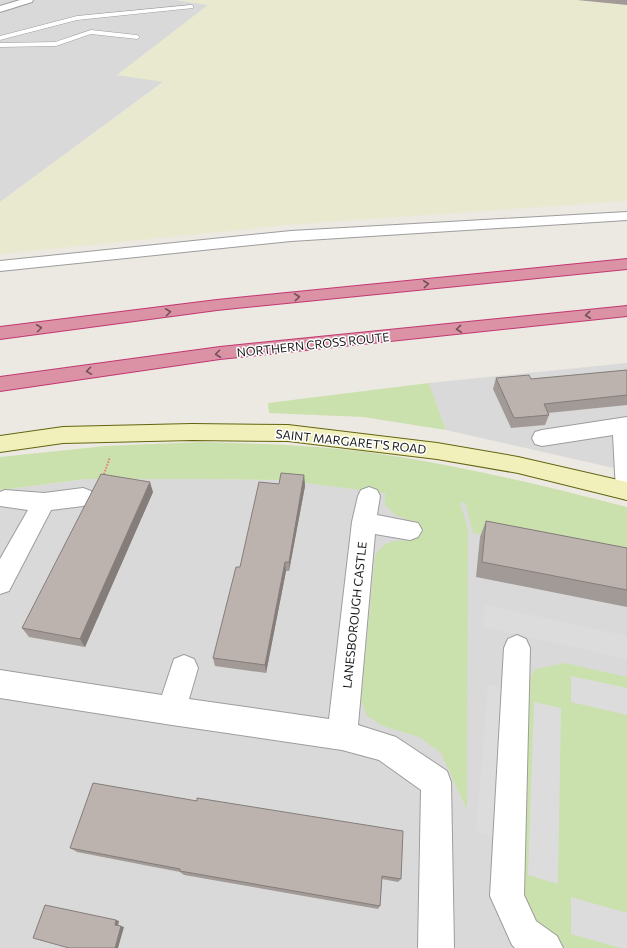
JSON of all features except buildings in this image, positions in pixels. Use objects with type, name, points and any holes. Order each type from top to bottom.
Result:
[{"type":"highway","points":[[0,333],[217,305],[627,264]]},
{"type":"highway","name":"NORTHERN CROSS ROUTE","points":[[0,384],[220,353],[627,312]]},
{"type":"main road","name":"SAINT MARGARET'S ROAD","points":[[0,444],[63,435],[192,432],[288,433],[437,451],[518,465],[627,491]]},
{"type":"street","points":[[0,9],[29,0]]},
{"type":"street","points":[[0,266],[291,236],[627,216]]},
{"type":"street","points":[[542,438],[625,425],[627,491]]},
{"type":"street","name":"LANESBOROUGH CASTLE","points":[[342,735],[364,522],[369,496]]},
{"type":"street","points":[[5,499],[44,502],[82,497]]},
{"type":"street","points":[[0,583],[44,502]]},
{"type":"street","points":[[364,522],[410,530]]},
{"type":"street","points":[[517,648],[508,896],[524,933],[545,948]]},
{"type":"street","points":[[172,711],[184,668]]},
{"type":"street","points":[[0,684],[172,711],[342,735],[386,747],[436,782],[436,948]]},
{"type":"lane","points":[[0,38],[77,18],[191,7]]},
{"type":"lane","points":[[0,45],[56,44],[91,32],[137,37]]},
{"type":"path","points":[[82,497],[93,496],[110,456]]},
{"type":"shaded area","points":[[0,0],[176,0],[209,5],[117,75],[164,81],[0,202]]},
{"type":"shaded area","points":[[627,363],[627,471],[446,430],[429,383]]},
{"type":"shaded area","points":[[86,479],[281,480],[466,501],[627,533],[627,948],[0,948],[0,490]]},
{"type":"shaded area","points":[[485,605],[627,636],[627,659],[483,627]]},
{"type":"shaded area","points":[[571,676],[627,688],[627,715],[571,702]]},
{"type":"shaded area","points":[[488,684],[502,688],[492,837],[476,832]]},
{"type":"shaded area","points":[[534,702],[561,708],[558,884],[528,875]]},
{"type":"shaded area","points":[[571,897],[627,913],[627,948],[621,948],[571,934]]},
{"type":"green space","points":[[176,0],[575,0],[627,5],[627,201],[297,224],[0,254],[0,202],[164,82],[117,75],[208,5]]},
{"type":"green space","points":[[429,383],[446,430],[363,417],[269,413],[268,403]]},
{"type":"green space","points":[[202,442],[269,444],[380,454],[442,464],[504,477],[627,507],[627,561],[473,533],[465,502],[460,503],[468,529],[467,810],[441,753],[419,737],[383,726],[367,716],[361,701],[375,556],[385,544],[408,540],[409,520],[395,515],[385,505],[385,493],[281,480],[206,479],[86,479],[0,490],[0,457],[106,446]]},
{"type":"green space","points":[[565,663],[627,677],[627,948],[565,948],[535,922],[512,883],[520,692],[536,669]]}]
